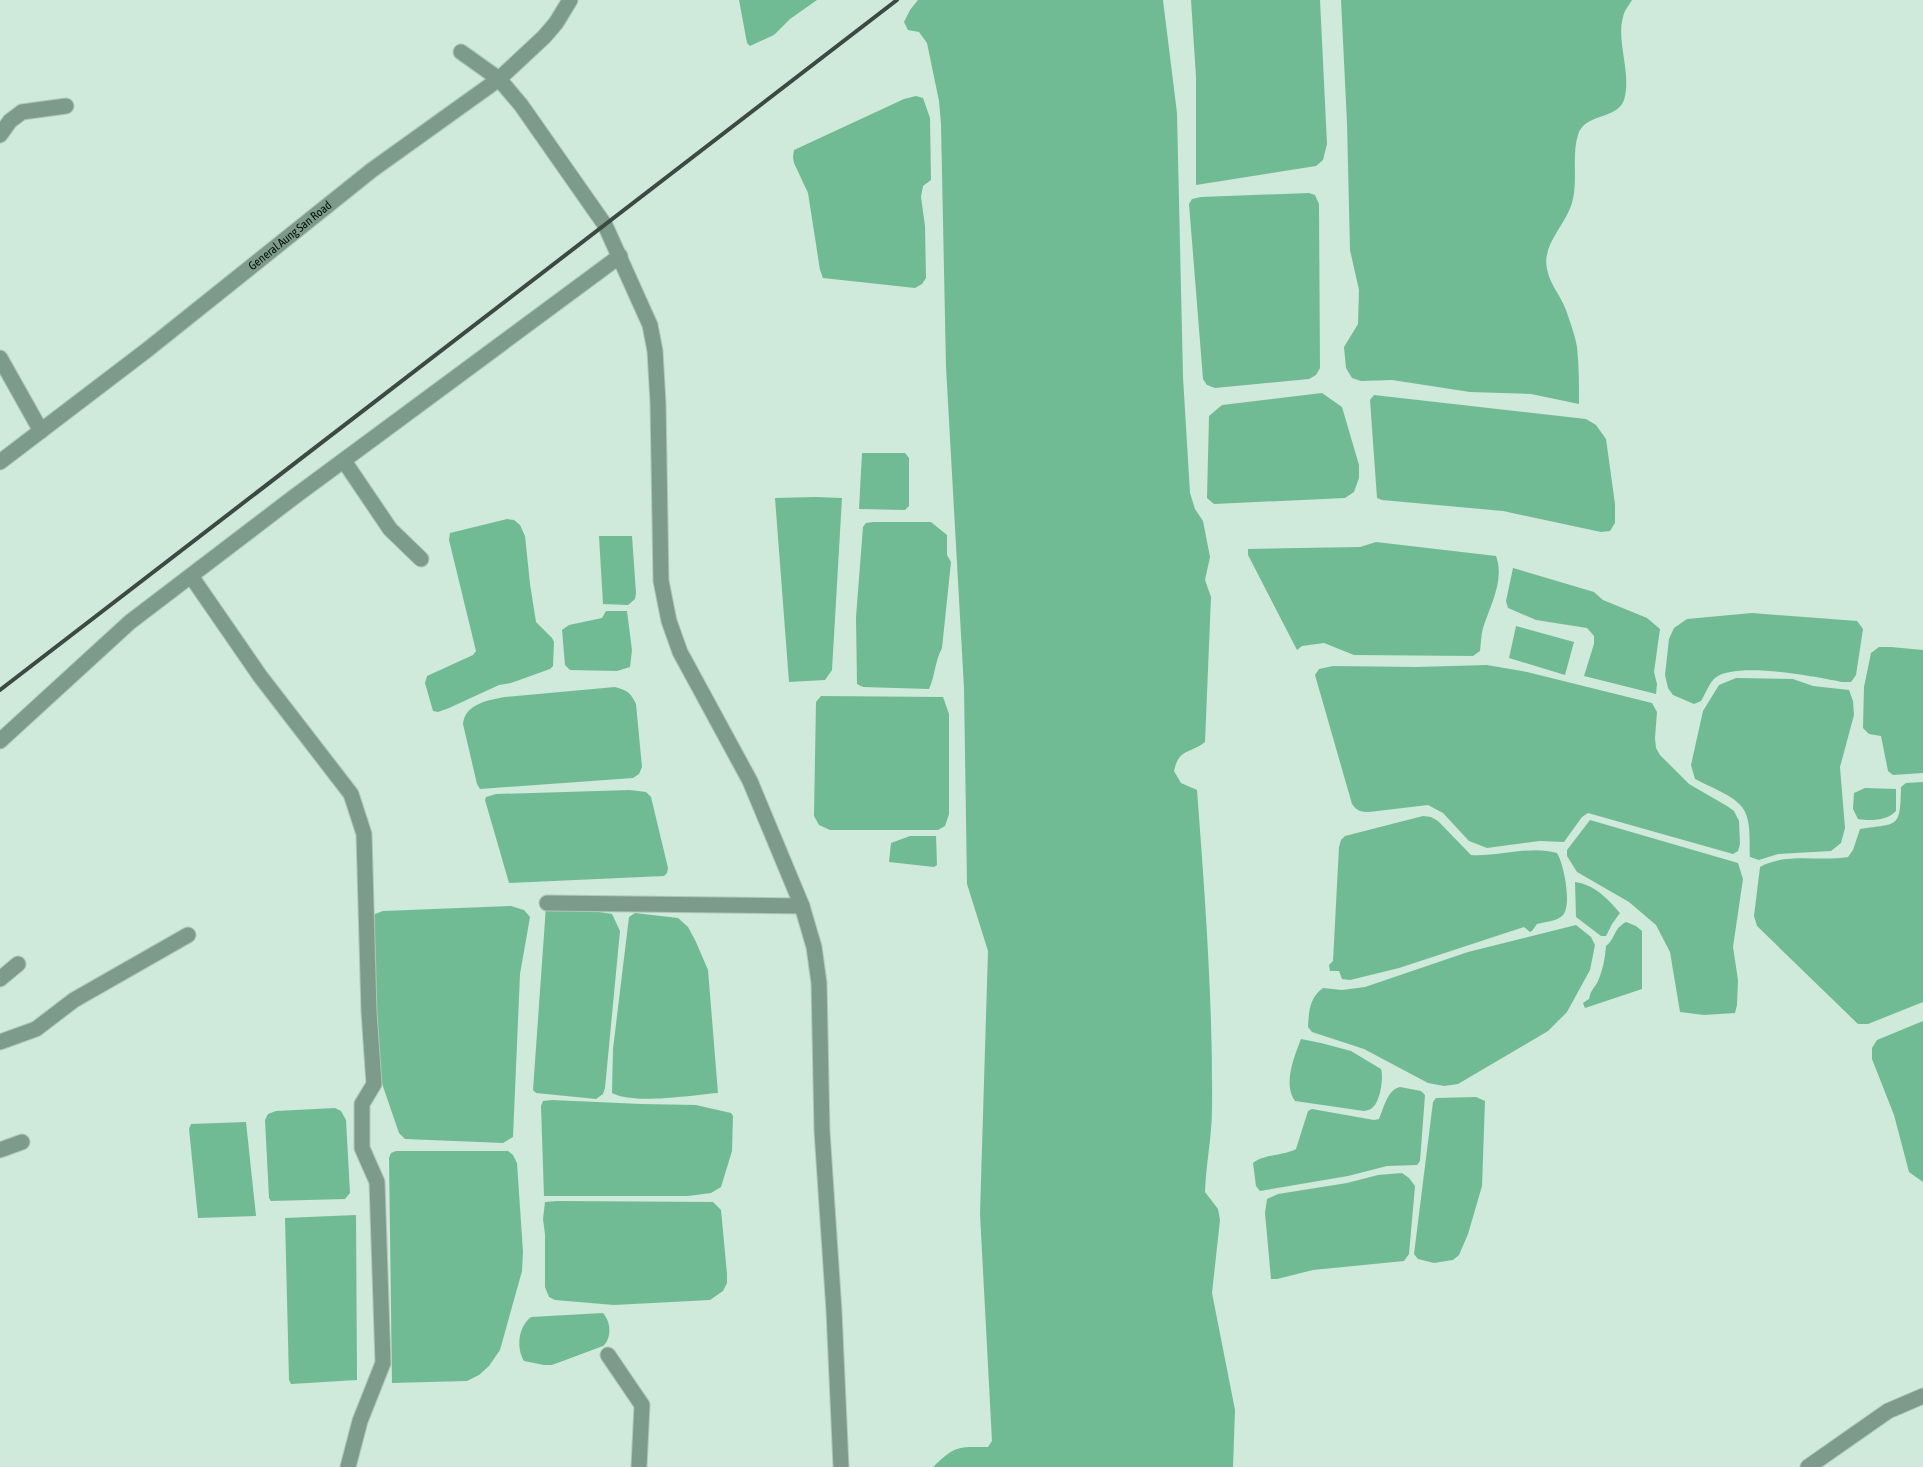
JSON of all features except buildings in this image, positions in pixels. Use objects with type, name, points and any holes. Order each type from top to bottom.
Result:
[{"type":"street","name":"General Aung San Road","points":[[0,462],[147,350],[372,170],[499,79],[544,37],[556,23],[570,0]]},
{"type":"street","points":[[461,52],[499,79],[521,105],[605,225],[650,325],[655,352],[658,403],[661,581],[669,621],[680,652],[750,781],[802,906],[814,947],[819,983],[822,1131],[834,1311],[841,1467]]},
{"type":"street","points":[[0,134],[10,121],[22,112],[66,106]]},
{"type":"street","points":[[0,741],[130,622],[344,460],[620,256]]},
{"type":"street","points":[[0,358],[40,431]]},
{"type":"street","points":[[344,460],[390,529],[421,559]]},
{"type":"street","points":[[191,576],[260,676],[351,794],[364,834],[369,1012],[374,1084],[362,1104],[362,1148],[377,1182],[384,1363],[360,1421],[348,1467]]},
{"type":"street","points":[[547,903],[802,906]]},
{"type":"street","points":[[0,1042],[36,1028],[74,1000],[188,935]]},
{"type":"street","points":[[0,979],[18,964]]},
{"type":"street","points":[[0,1150],[22,1142]]},
{"type":"street","points":[[608,1355],[642,1405],[639,1467]]},
{"type":"street","points":[[1808,1467],[1888,1411],[1923,1396]]},
{"type":"shaded area","points":[[739,0],[817,0],[790,19],[774,35],[750,46],[747,43]]},
{"type":"shaded area","points":[[918,0],[1163,0],[1177,113],[1183,377],[1190,493],[1195,509],[1203,521],[1210,557],[1205,580],[1211,597],[1205,742],[1182,755],[1174,771],[1181,783],[1197,790],[1206,909],[1212,1068],[1212,1118],[1205,1192],[1218,1209],[1220,1220],[1212,1293],[1235,1410],[1233,1467],[933,1467],[952,1451],[963,1448],[988,1447],[992,1441],[980,1214],[988,951],[967,884],[964,688],[946,367],[941,124],[939,101],[927,43],[919,32],[908,30],[904,22]]},
{"type":"shaded area","points":[[1191,0],[1320,0],[1327,144],[1323,160],[1316,166],[1196,185],[1196,77]]},
{"type":"shaded area","points":[[1341,0],[1632,0],[1624,13],[1621,26],[1626,79],[1624,100],[1615,111],[1587,123],[1581,128],[1576,143],[1575,180],[1571,206],[1550,244],[1546,260],[1548,275],[1566,310],[1576,342],[1579,368],[1579,404],[1531,394],[1470,392],[1392,380],[1361,381],[1352,378],[1346,368],[1344,347],[1358,324],[1359,290],[1350,250],[1347,123]]},
{"type":"shaded area","points":[[916,96],[923,98],[930,118],[931,180],[923,186],[921,197],[925,226],[926,278],[922,284],[915,288],[823,278],[820,270],[808,193],[794,163],[794,150],[904,99]]},
{"type":"shaded area","points":[[1309,193],[1315,195],[1319,204],[1320,368],[1316,375],[1309,379],[1215,388],[1207,385],[1203,379],[1189,204],[1192,199],[1201,197]]},
{"type":"shaded area","points":[[1322,393],[1342,407],[1359,465],[1359,478],[1354,492],[1345,498],[1214,504],[1207,498],[1209,416],[1222,405]]},
{"type":"shaded area","points":[[1374,395],[1586,419],[1596,425],[1606,439],[1615,504],[1615,523],[1610,531],[1601,532],[1503,511],[1377,498],[1370,400]]},
{"type":"shaded area","points":[[862,453],[905,453],[909,458],[909,506],[905,510],[859,509]]},
{"type":"shaded area","points":[[775,498],[842,498],[832,670],[825,680],[789,682]]},
{"type":"shaded area","points":[[507,519],[514,520],[520,525],[525,536],[536,622],[554,642],[553,666],[550,669],[511,683],[499,685],[449,708],[438,712],[433,711],[425,683],[427,676],[473,655],[476,651],[449,540],[450,533]]},
{"type":"shaded area","points":[[931,522],[947,535],[947,555],[951,562],[942,648],[929,689],[863,687],[857,684],[856,617],[863,527],[866,523]]},
{"type":"shaded area","points":[[599,536],[632,536],[636,593],[635,599],[628,605],[603,604]]},
{"type":"shaded area","points":[[1376,542],[1496,556],[1499,574],[1498,584],[1483,628],[1480,651],[1473,656],[1354,655],[1324,643],[1302,646],[1297,650],[1248,555],[1248,549],[1360,547]]},
{"type":"shaded area","points":[[1513,568],[1594,592],[1603,600],[1647,618],[1660,629],[1654,672],[1657,684],[1656,694],[1584,676],[1594,644],[1594,636],[1587,628],[1536,620],[1508,608],[1506,601]]},
{"type":"shaded area","points":[[606,611],[627,611],[632,650],[630,667],[617,671],[570,670],[565,665],[562,630],[569,625],[602,618]]},
{"type":"shaded area","points":[[1752,613],[1857,621],[1863,629],[1856,675],[1851,682],[1842,682],[1777,672],[1740,671],[1726,673],[1715,678],[1701,701],[1694,704],[1673,695],[1668,688],[1665,675],[1669,639],[1674,628],[1687,619]]},
{"type":"shaded area","points":[[1516,626],[1574,642],[1565,675],[1509,658]]},
{"type":"shaded area","points":[[1879,647],[1923,650],[1923,773],[1893,775],[1888,771],[1881,736],[1869,734],[1863,728],[1864,687],[1871,653]]},
{"type":"shaded area","points":[[1487,665],[1527,672],[1652,703],[1657,712],[1655,738],[1656,748],[1660,755],[1689,784],[1734,811],[1739,821],[1740,844],[1738,851],[1733,854],[1588,813],[1582,817],[1564,842],[1540,841],[1487,848],[1469,841],[1443,813],[1428,805],[1369,812],[1356,808],[1352,804],[1315,675],[1319,669],[1333,666],[1416,667]]},
{"type":"shaded area","points":[[1736,678],[1793,679],[1813,686],[1849,690],[1853,701],[1854,715],[1840,767],[1845,828],[1841,843],[1831,851],[1778,854],[1759,860],[1750,857],[1749,825],[1742,807],[1727,795],[1695,779],[1691,765],[1703,711],[1719,685]]},
{"type":"shaded area","points":[[615,687],[628,692],[636,704],[642,767],[639,774],[633,778],[480,789],[477,784],[463,724],[465,717],[473,707],[505,697]]},
{"type":"shaded area","points":[[821,696],[943,697],[949,714],[949,814],[945,826],[938,830],[830,830],[819,825],[814,816],[816,702]]},
{"type":"shaded area","points":[[1923,782],[1923,1002],[1868,1024],[1858,1024],[1757,926],[1754,916],[1760,867],[1770,862],[1781,860],[1848,857],[1853,850],[1860,829],[1883,826],[1895,822],[1900,810],[1901,787],[1906,783]]},
{"type":"shaded area","points":[[1865,788],[1896,789],[1896,811],[1888,817],[1873,820],[1858,819],[1853,809],[1854,793]]},
{"type":"shaded area","points":[[630,790],[646,792],[651,797],[668,868],[664,876],[509,883],[485,800],[486,797],[496,794]]},
{"type":"shaded area","points":[[1423,816],[1431,817],[1438,821],[1471,855],[1536,850],[1557,853],[1566,884],[1566,910],[1561,917],[1537,924],[1530,932],[1524,927],[1399,968],[1350,980],[1342,979],[1339,971],[1330,971],[1329,965],[1333,961],[1339,847],[1341,840],[1345,836]]},
{"type":"shaded area","points":[[1590,820],[1738,863],[1743,879],[1733,947],[1738,980],[1735,1013],[1704,1015],[1680,1012],[1670,952],[1656,925],[1629,902],[1577,872],[1567,856],[1567,850]]},
{"type":"shaded area","points":[[910,836],[936,836],[937,865],[934,867],[889,862],[891,843]]},
{"type":"shaded area","points":[[1575,882],[1595,889],[1620,913],[1606,936],[1601,936],[1576,917]]},
{"type":"shaded area","points":[[549,904],[612,914],[620,931],[605,1088],[603,1094],[596,1099],[536,1093],[533,1090],[546,906]]},
{"type":"shaded area","points":[[511,906],[524,910],[530,917],[520,974],[513,1137],[503,1143],[405,1139],[399,1133],[377,1069],[370,919],[375,914],[383,911]]},
{"type":"shaded area","points":[[635,913],[678,918],[688,927],[696,942],[708,970],[718,1093],[649,1099],[622,1097],[612,1093],[613,1049],[629,917]]},
{"type":"shaded area","points":[[1626,922],[1642,931],[1642,989],[1585,1008],[1583,1003],[1589,999],[1601,973],[1606,946],[1619,928]]},
{"type":"shaded area","points":[[1576,925],[1591,937],[1595,945],[1590,970],[1567,1012],[1548,1031],[1458,1084],[1444,1086],[1428,1083],[1364,1049],[1312,1032],[1308,1027],[1312,1001],[1323,988],[1342,990],[1365,987],[1468,952]]},
{"type":"shaded area","points":[[1923,1021],[1923,1182],[1909,1172],[1894,1115],[1872,1059],[1872,1048],[1877,1040]]},
{"type":"shaded area","points":[[1301,1039],[1351,1051],[1381,1069],[1381,1090],[1375,1105],[1364,1111],[1295,1101],[1290,1087],[1290,1079],[1293,1062]]},
{"type":"shaded area","points":[[1400,1087],[1421,1091],[1425,1095],[1420,1161],[1417,1165],[1387,1166],[1348,1176],[1260,1191],[1256,1186],[1253,1163],[1263,1158],[1296,1149],[1308,1111],[1312,1109],[1374,1120],[1379,1119],[1389,1096]]},
{"type":"shaded area","points":[[1476,1097],[1485,1101],[1482,1186],[1468,1234],[1459,1255],[1453,1260],[1434,1263],[1418,1259],[1414,1254],[1433,1102],[1436,1098]]},
{"type":"shaded area","points":[[543,1101],[696,1105],[731,1113],[733,1116],[732,1151],[721,1187],[711,1193],[688,1196],[544,1196],[541,1106]]},
{"type":"shaded area","points":[[335,1108],[341,1111],[346,1120],[350,1193],[345,1199],[271,1201],[269,1198],[265,1120],[268,1114],[276,1111]]},
{"type":"shaded area","points":[[246,1122],[256,1216],[198,1218],[189,1129],[191,1124]]},
{"type":"shaded area","points":[[396,1151],[508,1151],[513,1155],[517,1163],[523,1252],[522,1271],[500,1350],[489,1366],[479,1375],[467,1381],[392,1383],[389,1158],[391,1153]]},
{"type":"shaded area","points":[[1402,1173],[1415,1186],[1409,1254],[1404,1261],[1313,1270],[1271,1279],[1265,1213],[1267,1199],[1278,1194],[1347,1183],[1378,1175]]},
{"type":"shaded area","points":[[545,1202],[713,1202],[721,1210],[727,1274],[727,1283],[723,1291],[710,1300],[614,1305],[555,1300],[549,1297],[545,1287],[545,1234],[543,1219]]},
{"type":"shaded area","points":[[356,1215],[357,1380],[291,1384],[289,1380],[285,1218]]},
{"type":"shaded area","points":[[603,1313],[608,1321],[609,1334],[603,1346],[552,1365],[524,1361],[521,1356],[519,1344],[521,1332],[523,1326],[531,1317]]},
{"type":"railway","points":[[0,690],[897,0]]}]
